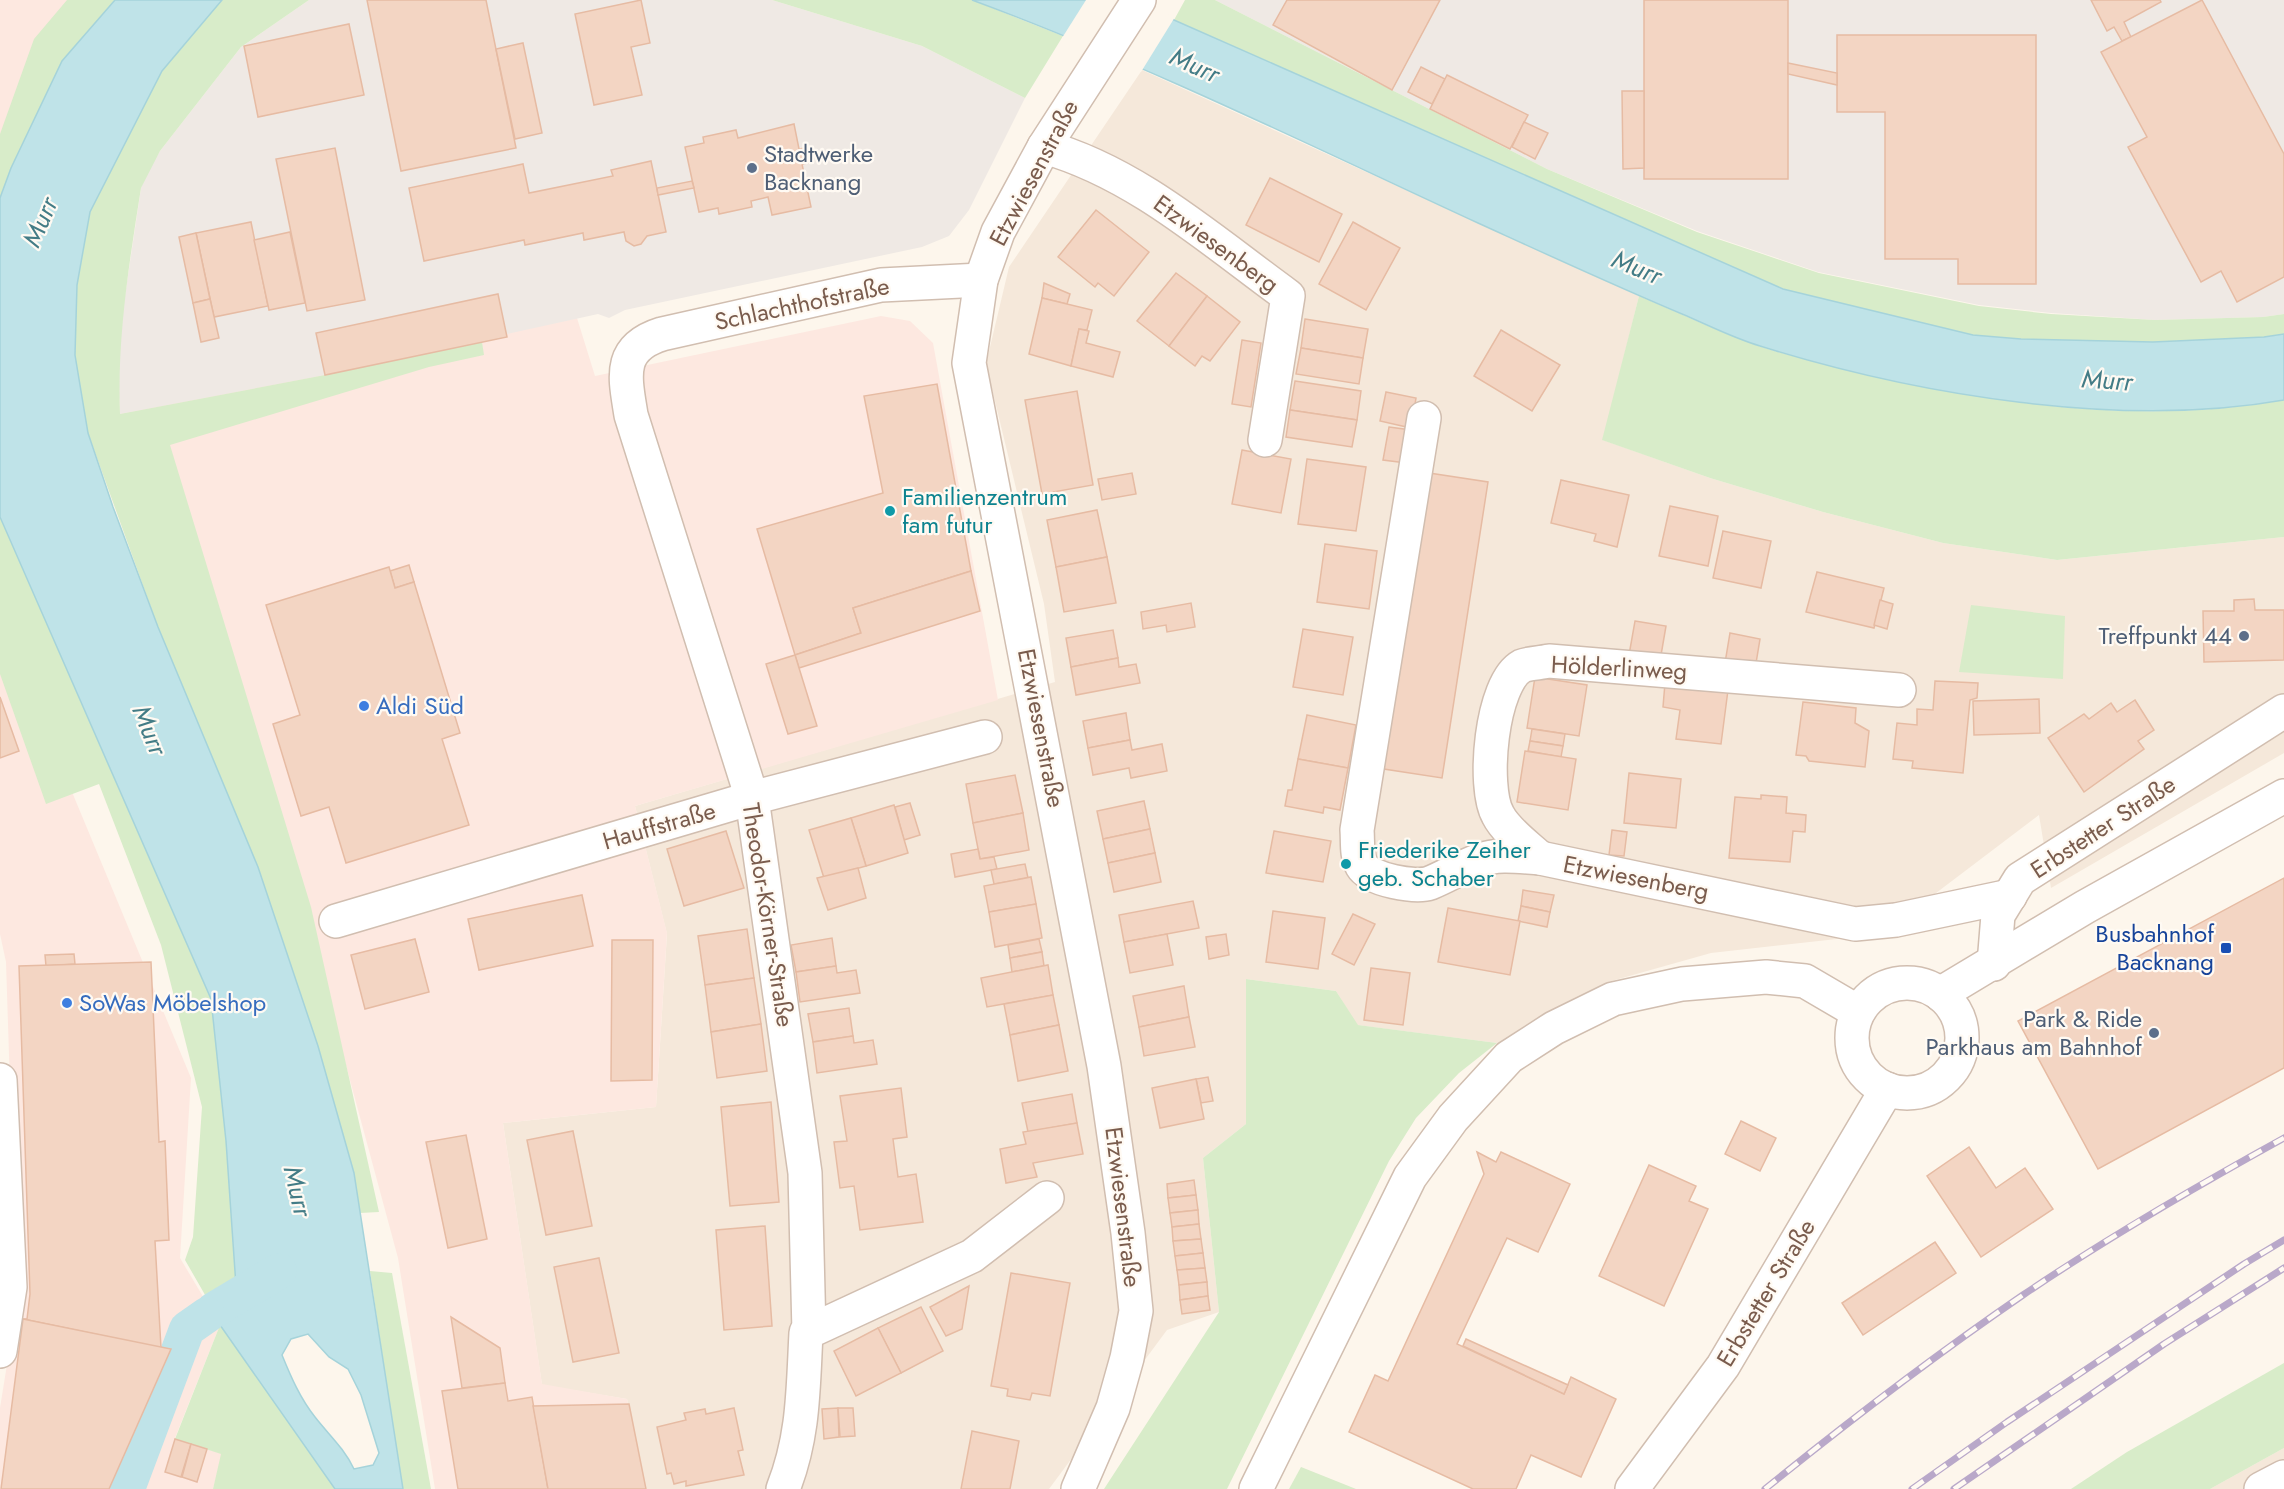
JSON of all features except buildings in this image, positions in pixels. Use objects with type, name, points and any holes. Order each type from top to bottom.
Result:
[{"type":"street","name":"Etzwiesenstraße","points":[[1078,1489],[1113,1408],[1127,1358],[1136,1311],[1128,1233],[1104,1066],[969,363],[981,280],[998,232],[1052,134],[1138,0]]},
{"type":"street","name":"Etzwiesenberg","points":[[1052,134],[1078,156],[1145,193],[1288,296],[1265,440]]},
{"type":"street","name":"Schlachthofstraße","points":[[631,356],[642,342],[663,334],[881,285],[981,280]]},
{"type":"street","name":"Theodor-Körner-Straße","points":[[631,356],[624,377],[631,415],[752,798],[805,1173],[810,1332],[806,1333],[800,1430],[795,1459],[783,1489]]},
{"type":"street","name":"Etzwiesenberg","points":[[1424,418],[1357,830],[1359,858],[1363,868],[1372,875],[1395,882],[1427,884],[1482,859],[1511,856],[1540,858],[1855,924],[1896,920],[2010,896]]},
{"type":"street","name":"Hölderlinweg","points":[[1540,858],[1498,816],[1490,793],[1489,771],[1499,700],[1505,683],[1522,666],[1549,661],[1899,690]]},
{"type":"street","name":"Erbstetter Straße","points":[[1994,963],[1998,915],[2020,879],[2284,711]]},
{"type":"street","name":"Hauffstraße","points":[[336,921],[752,798],[985,737]]},
{"type":"street","points":[[1940,994],[2085,907],[2284,796]]},
{"type":"street","points":[[1256,1489],[1410,1177],[1453,1118],[1509,1057],[1554,1028],[1613,999],[1682,984],[1766,977],[1805,981],[1858,1012]]},
{"type":"street","points":[[1895,985],[1923,985],[1940,994],[1952,1007],[1960,1024],[1960,1052],[1954,1069],[1925,1090],[1906,1093],[1887,1089],[1875,1083],[1858,1064],[1851,1038],[1858,1012],[1869,998],[1886,987],[1895,985]]},
{"type":"street","points":[[0,1080],[10,1287],[0,1351]]},
{"type":"street","name":"Erbstetter Straße","points":[[1632,1489],[1724,1366],[1887,1089]]},
{"type":"street","points":[[810,1332],[972,1256],[1047,1198]]},
{"type":"street","points":[[2261,1489],[2284,1477]]},
{"type":"shaded area","points":[[0,0],[115,0],[62,61],[0,198]]},
{"type":"shaded area","points":[[309,0],[772,0],[922,46],[1025,98],[969,210],[949,236],[922,247],[625,310],[609,318],[598,314],[507,334],[507,337],[120,414],[118,374],[123,309],[141,188],[147,173],[160,151],[241,47]]},
{"type":"shaded area","points":[[1215,0],[2284,0],[2284,314],[2263,317],[2155,320],[2051,313],[1979,305],[1818,272],[1697,231],[1547,169]]},
{"type":"shaded area","points":[[1142,70],[1639,296],[1603,440],[1710,478],[1823,512],[1943,543],[2057,560],[2284,537],[2284,753],[2051,888],[2039,815],[1882,934],[1711,953],[1608,982],[1497,1043],[1357,1025],[1336,991],[1246,979],[1246,1124],[1203,1158],[1219,1312],[1167,1330],[1049,1489],[646,1489],[627,1399],[542,1385],[503,1123],[656,1107],[667,934],[635,806],[1055,682],[1044,604],[986,364],[1009,267]]},
{"type":"shaded area","points":[[881,316],[910,321],[933,343],[998,700],[635,806],[667,933],[656,1107],[503,1123],[542,1384],[627,1399],[646,1489],[435,1489],[398,1258],[280,821],[120,414],[577,318],[595,376]]},
{"type":"shaded area","points":[[0,619],[191,1078],[180,1258],[220,1325],[175,1438],[222,1454],[213,1489],[0,1489],[0,1408],[17,1302],[6,962],[0,934]]},
{"type":"shaded area","points":[[2284,1448],[2284,1489],[2210,1489]]},
{"type":"green space","points":[[67,0],[115,0],[62,61],[11,168],[0,198],[0,134],[34,39]]},
{"type":"green space","points":[[222,0],[309,0],[241,47],[160,151],[141,188],[122,329],[120,414],[482,342],[484,355],[429,367],[170,445],[311,907],[379,1212],[360,1213],[354,1173],[318,1046],[202,737],[158,627],[88,433],[75,355],[77,285],[90,212],[162,71]]},
{"type":"green space","points":[[772,0],[972,0],[1063,36],[1025,98],[922,46]]},
{"type":"green space","points":[[1185,0],[1215,0],[1547,169],[1697,232],[1819,273],[1979,306],[2051,314],[2155,320],[2263,317],[2284,314],[2284,334],[2153,342],[2021,339],[1973,335],[1783,289],[1174,20]]},
{"type":"green space","points":[[1639,296],[1726,334],[1777,352],[1948,391],[2060,407],[2117,410],[2173,411],[2229,408],[2284,400],[2284,537],[2057,560],[1943,543],[1823,512],[1710,478],[1602,440]]},
{"type":"green space","points":[[0,517],[211,999],[226,1141],[237,1293],[212,1307],[185,1260],[193,1237],[202,1107],[161,945],[99,784],[46,804],[0,674]]},
{"type":"green space","points":[[1971,605],[2065,616],[2063,679],[1959,672]]},
{"type":"green space","points":[[1246,979],[1336,991],[1358,1025],[1497,1043],[1459,1073],[1416,1118],[1389,1161],[1227,1489],[1104,1489],[1219,1312],[1203,1158],[1246,1124]]},
{"type":"green space","points":[[370,1271],[392,1273],[431,1489],[402,1489]]},
{"type":"green space","points":[[220,1325],[335,1489],[213,1489],[221,1454],[175,1439]]},
{"type":"green space","points":[[177,1332],[195,1337],[140,1489],[109,1489]]},
{"type":"green space","points":[[2284,1363],[2284,1448],[2210,1489],[2071,1489],[2127,1452]]},
{"type":"green space","points":[[1301,1467],[1356,1489],[1289,1489]]},
{"type":"water","name":"Murr","points":[[115,0],[222,0],[162,71],[90,212],[77,285],[75,355],[88,433],[113,507],[158,627],[258,867],[318,1046],[354,1173],[403,1489],[335,1489],[220,1325],[238,1315],[226,1141],[211,999],[0,517],[0,198],[11,168],[62,61]],"holes":[[[308,1334],[329,1357],[348,1369],[361,1395],[379,1453],[373,1465],[354,1469],[341,1448],[305,1402],[282,1355],[291,1339]]]},
{"type":"water","name":"Murr","points":[[972,0],[1121,0],[1174,20],[1783,289],[1973,335],[2021,339],[2153,342],[2284,334],[2284,400],[2221,408],[2155,411],[2088,409],[2020,402],[1885,379],[1821,364],[1760,346],[1580,269],[1164,78]]},
{"type":"pier","points":[[1086,0],[1129,0],[1175,17],[1141,72],[1062,38]]},
{"type":"waterway","points":[[214,1310],[279,1271]]},
{"type":"waterway","points":[[127,1489],[187,1329],[207,1315]]},
{"type":"railway","points":[[1765,1489],[1892,1389],[2023,1295],[2087,1253],[2217,1175],[2284,1138]]},
{"type":"railway","points":[[1912,1489],[2007,1422],[2244,1264],[2284,1240]]},
{"type":"railway","points":[[1954,1489],[2164,1344],[2284,1268]]},
{"type":"place","name":"Stadtwerke Backnang","points":[[752,168]]},
{"type":"place","name":"Familienzentrum fam futur","points":[[890,511]]},
{"type":"place","name":"Treffpunkt 44","points":[[2244,636]]},
{"type":"place","name":"Aldi Süd","points":[[364,706]]},
{"type":"place","name":"Friederike Zeiher geb. Schaber","points":[[1346,864]]},
{"type":"place","name":"Busbahnhof Backnang","points":[[2226,948]]},
{"type":"place","name":"SoWas Möbelshop","points":[[67,1003]]},
{"type":"place","name":"Park & Ride Parkhaus am Bahnhof","points":[[2154,1033]]}]
